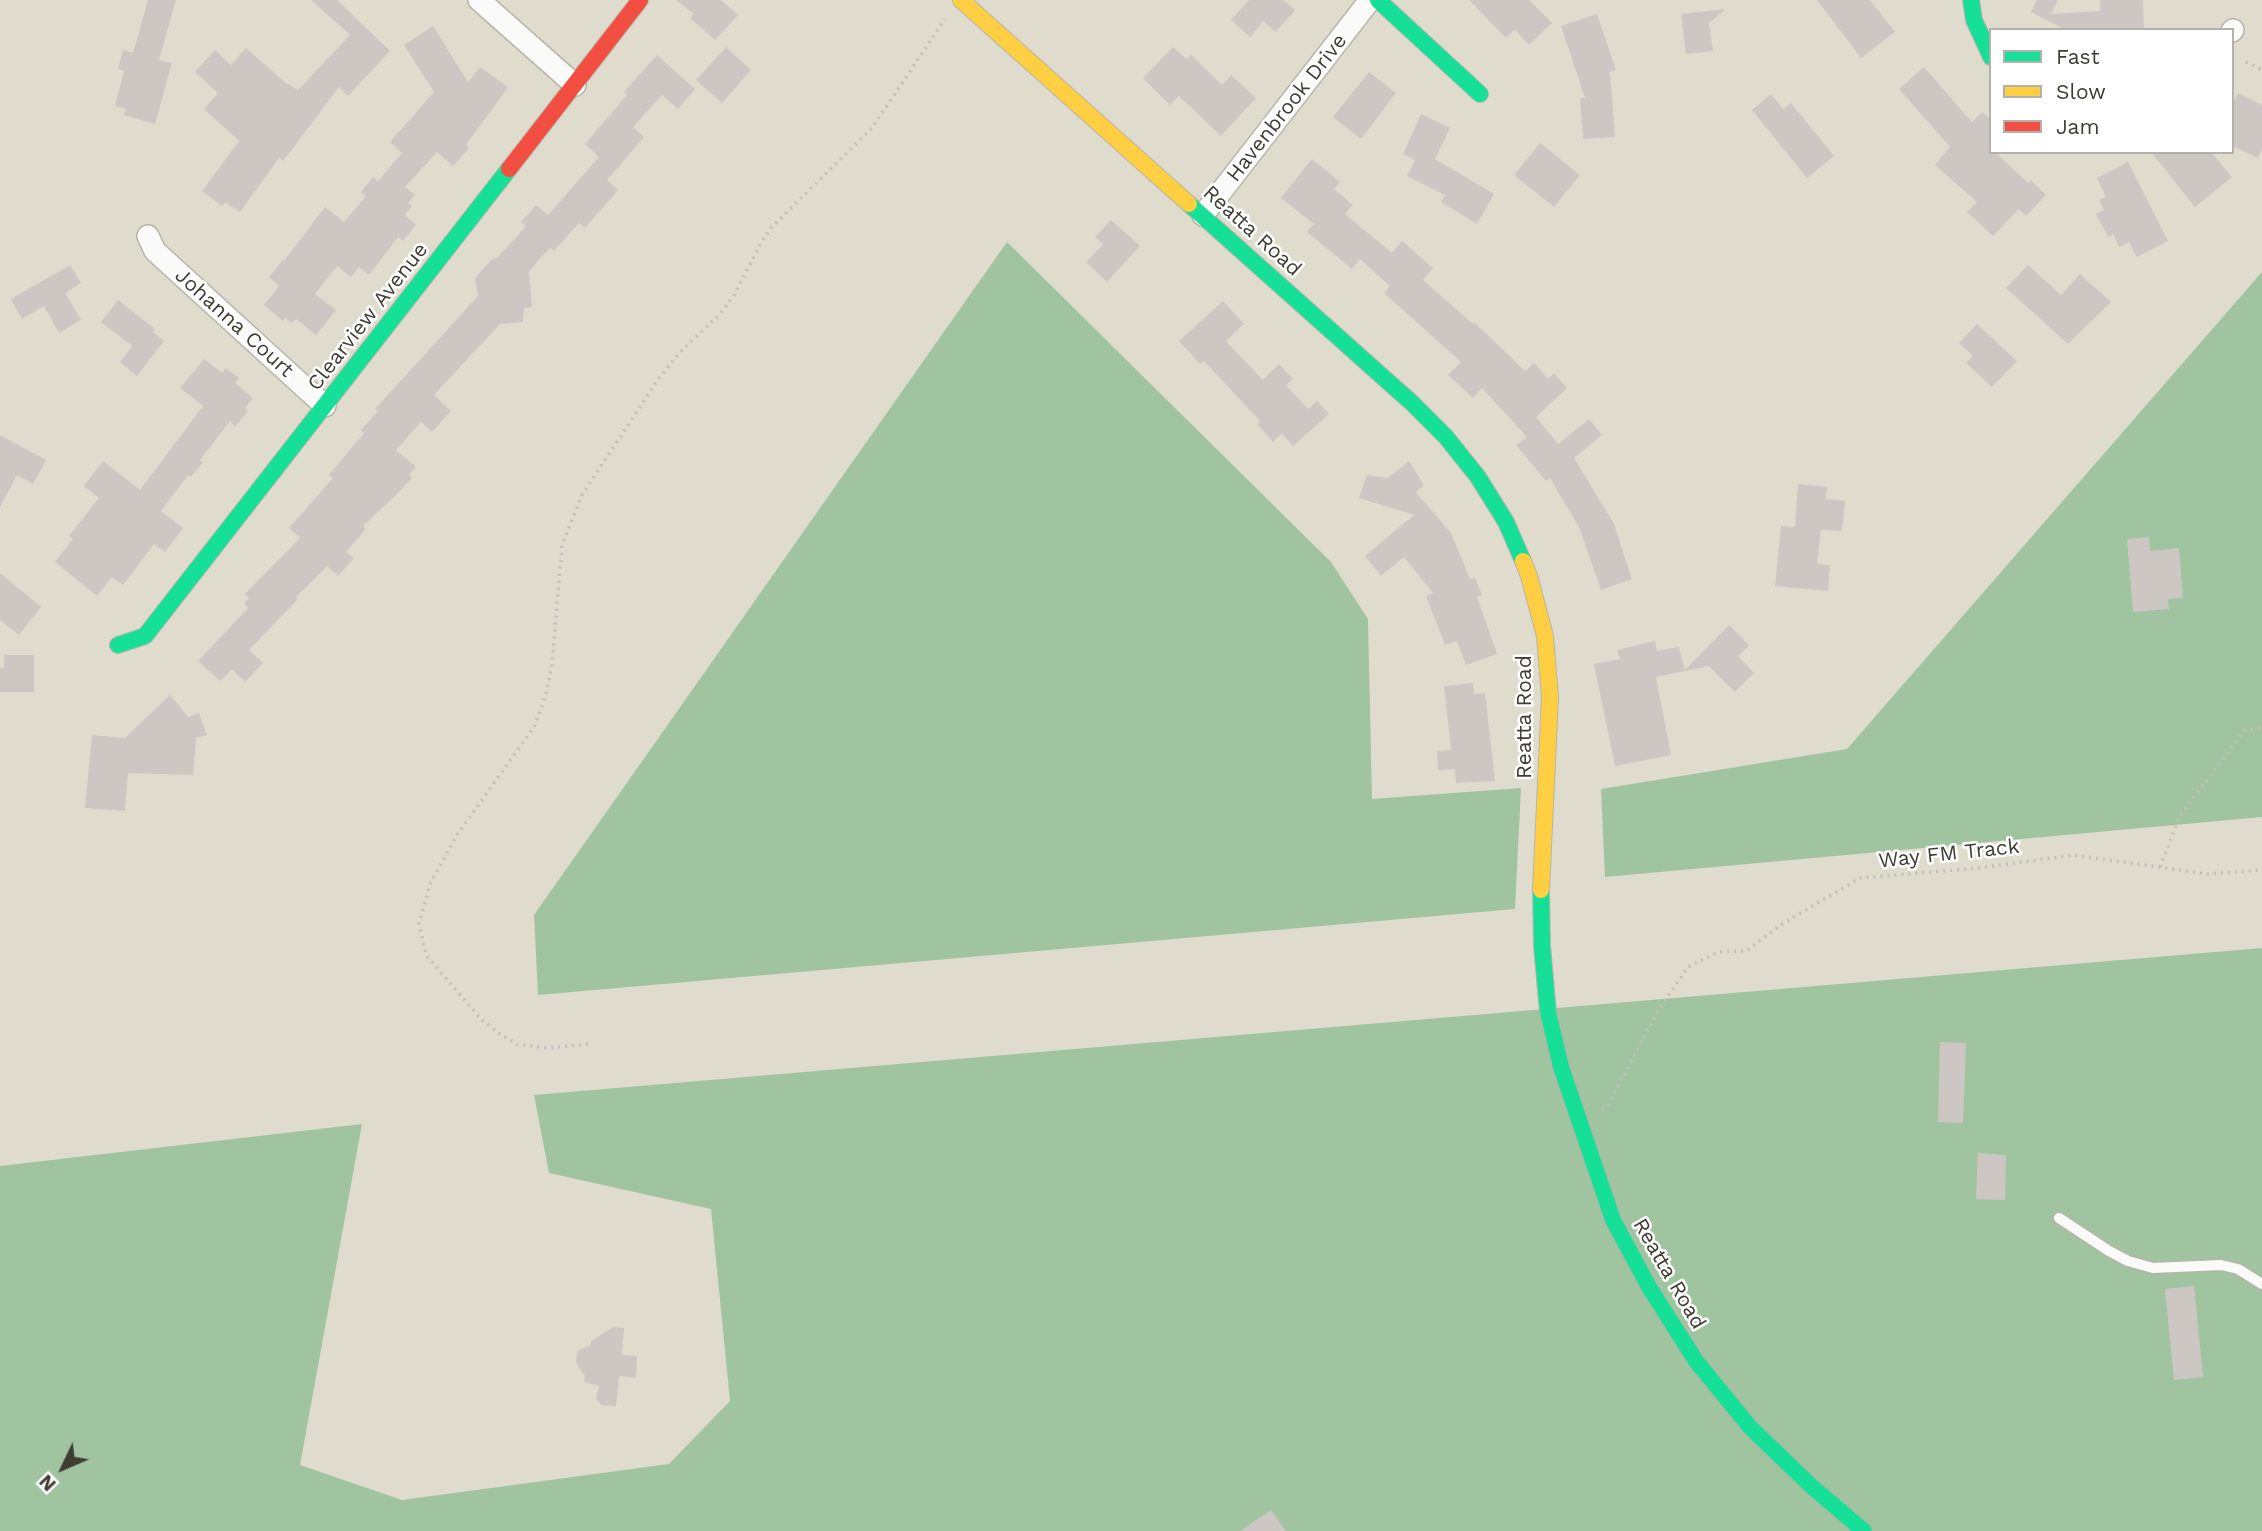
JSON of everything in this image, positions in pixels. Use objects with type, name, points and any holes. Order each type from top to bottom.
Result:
[{"type":"street","points":[[479,0],[575,85]]},
{"type":"street","name":"Clearview Avenue","points":[[118,645],[145,636],[640,0]]},
{"type":"street","name":"Reatta Road","points":[[961,0],[1412,403],[1446,436],[1478,477],[1506,522],[1529,576],[1545,636],[1550,697],[1541,885],[1542,946],[1548,1012],[1577,1118],[1614,1220],[1649,1287],[1696,1361],[1750,1427],[1810,1485],[1864,1531]]},
{"type":"street","name":"Havenbrook Drive","points":[[1203,215],[1370,0]]},
{"type":"street","points":[[1378,0],[1480,94]]},
{"type":"street","points":[[1971,0],[1974,20],[1989,54]]},
{"type":"street","name":"Johanna Court","points":[[148,236],[155,251],[325,406]]},
{"type":"lane","points":[[2059,1218],[2128,1261],[2153,1268],[2221,1265],[2238,1269],[2262,1284]]},
{"type":"path","points":[[589,1044],[549,1048],[517,1044],[481,1019],[426,955],[419,924],[430,884],[457,835],[534,727],[546,695],[552,665],[562,545],[582,495],[657,382],[734,295],[761,243],[872,128],[949,14]]},
{"type":"path","points":[[2246,62],[2262,70]]},
{"type":"path","points":[[2160,868],[2180,816],[2244,731],[2262,727]]},
{"type":"path","name":"Way FM Track","points":[[1577,1118],[1607,1107],[1659,1009],[1688,967],[1718,952],[1746,951],[1782,924],[1860,878],[1978,868],[2074,855],[2207,874],[2262,870]]},
{"type":"green space","points":[[1007,242],[1331,562],[1368,619],[1372,799],[1521,788],[1515,909],[538,995],[534,915]]},
{"type":"green space","points":[[2262,272],[2262,817],[1605,877],[1601,789],[1847,749]]},
{"type":"green space","points":[[2262,948],[2262,1531],[0,1531],[0,1166],[362,1124],[300,1465],[402,1500],[669,1464],[730,1401],[711,1209],[549,1173],[534,1095]]},
{"type":"building","points":[[148,0],[176,0],[159,60],[172,63],[155,124],[124,115],[126,109],[115,106],[124,71],[118,69],[123,50],[133,53]]},
{"type":"building","points":[[311,0],[337,0],[390,51],[348,96],[339,87],[283,161],[279,158],[240,212],[225,202],[222,206],[202,191],[239,141],[204,109],[218,93],[195,72],[215,50],[231,65],[246,48],[298,90],[350,35]]},
{"type":"building","points":[[676,0],[721,0],[738,15],[715,40],[690,18],[694,14]]},
{"type":"building","points":[[1249,0],[1283,0],[1295,10],[1276,32],[1263,21],[1250,37],[1231,20]]},
{"type":"building","points":[[1469,0],[1529,0],[1552,23],[1529,45],[1515,30],[1506,38]]},
{"type":"building","points":[[1817,0],[1870,0],[1895,32],[1861,58]]},
{"type":"building","points":[[2037,0],[2058,0],[2051,14],[2100,11],[2100,0],[2143,0],[2144,28],[2062,28],[2031,12]]},
{"type":"building","points":[[1726,9],[1709,23],[1713,51],[1686,54],[1681,14]]},
{"type":"building","points":[[1597,14],[1616,70],[1610,72],[1615,137],[1583,139],[1580,98],[1585,98],[1561,26]]},
{"type":"building","points":[[433,26],[468,82],[480,67],[508,87],[466,145],[469,148],[453,166],[437,152],[405,187],[415,195],[408,203],[412,206],[405,215],[416,225],[403,241],[398,237],[369,275],[359,267],[351,277],[337,266],[315,294],[336,310],[316,335],[296,319],[292,323],[285,318],[283,321],[264,305],[279,286],[269,277],[325,207],[344,222],[366,196],[361,192],[373,177],[378,181],[402,153],[390,142],[434,92],[404,45]]},
{"type":"building","points":[[726,47],[751,70],[722,103],[696,80]]},
{"type":"building","points":[[1173,47],[1187,59],[1191,55],[1222,85],[1231,75],[1256,98],[1221,136],[1179,96],[1170,105],[1143,78]]},
{"type":"building","points":[[657,55],[695,89],[678,109],[662,95],[633,127],[644,137],[607,180],[618,190],[585,228],[579,223],[554,251],[550,248],[529,271],[532,307],[524,308],[523,322],[500,324],[434,395],[451,411],[432,432],[421,422],[396,450],[416,467],[409,475],[412,478],[363,526],[366,529],[346,552],[354,558],[338,576],[327,566],[249,650],[263,663],[245,682],[232,669],[220,681],[198,661],[248,608],[244,604],[249,598],[245,594],[300,538],[289,528],[333,478],[329,475],[364,433],[361,430],[378,411],[375,409],[478,296],[475,278],[526,226],[521,222],[536,205],[548,215],[599,157],[585,144],[627,95],[624,92]]},
{"type":"building","points":[[1924,67],[1972,122],[1982,112],[1989,117],[1989,154],[1997,154],[2028,183],[2031,180],[2046,195],[2026,216],[2019,209],[1993,236],[1967,212],[1977,202],[1935,165],[1950,147],[1899,89]]},
{"type":"building","points":[[1369,72],[1396,93],[1361,139],[1333,117]]},
{"type":"building","points":[[2238,93],[2262,105],[2262,149],[2258,158],[2234,147],[2234,101]]},
{"type":"building","points":[[1771,94],[1783,109],[1791,103],[1834,156],[1807,178],[1752,110]]},
{"type":"building","points":[[1421,114],[1450,128],[1435,159],[1494,194],[1477,224],[1441,202],[1445,195],[1407,176],[1415,160],[1403,154]]},
{"type":"building","points":[[1540,143],[1580,175],[1554,207],[1514,175]]},
{"type":"building","points":[[2153,154],[2213,154],[2232,177],[2195,207]]},
{"type":"building","points":[[1312,159],[1340,182],[1334,189],[1353,205],[1345,214],[1392,253],[1402,241],[1433,268],[1423,280],[1475,323],[1525,371],[1534,363],[1548,379],[1554,373],[1567,388],[1536,417],[1558,444],[1589,419],[1602,435],[1574,458],[1614,524],[1632,579],[1601,590],[1579,527],[1550,478],[1546,481],[1516,445],[1527,437],[1482,388],[1473,398],[1448,375],[1461,362],[1384,293],[1390,286],[1360,259],[1352,269],[1307,232],[1314,224],[1281,198]]},
{"type":"building","points":[[2128,162],[2168,241],[2137,257],[2129,242],[2119,247],[2113,234],[2108,237],[2096,214],[2104,210],[2099,200],[2106,197],[2097,178]]},
{"type":"building","points":[[1111,220],[1140,246],[1107,282],[1086,262],[1103,244],[1095,237]]},
{"type":"building","points":[[70,265],[81,283],[65,293],[81,320],[59,333],[44,306],[22,319],[11,299]]},
{"type":"building","points":[[2028,265],[2061,295],[2080,274],[2111,302],[2068,344],[2006,288]]},
{"type":"building","points":[[118,300],[155,329],[153,332],[164,341],[137,376],[120,362],[132,346],[101,322]]},
{"type":"building","points":[[1223,301],[1244,324],[1226,341],[1263,380],[1279,364],[1293,379],[1286,385],[1308,409],[1317,401],[1329,414],[1293,446],[1282,433],[1273,442],[1257,424],[1260,421],[1204,361],[1200,364],[1179,341]]},
{"type":"building","points":[[1977,324],[2017,361],[1992,387],[1966,363],[1973,356],[1959,343]]},
{"type":"building","points":[[204,359],[222,373],[226,368],[239,378],[235,383],[253,398],[245,408],[248,411],[235,427],[230,421],[200,460],[203,462],[191,477],[188,475],[161,511],[183,528],[165,552],[154,544],[123,585],[112,577],[97,596],[55,562],[73,539],[69,536],[99,498],[84,486],[103,461],[140,490],[203,406],[180,388]]},
{"type":"building","points":[[0,435],[46,460],[33,484],[17,475],[0,507]]},
{"type":"building","points":[[1409,461],[1424,485],[1416,492],[1451,533],[1470,579],[1475,578],[1482,595],[1477,597],[1497,654],[1466,665],[1457,641],[1445,645],[1426,596],[1433,593],[1404,557],[1381,576],[1365,556],[1414,515],[1359,498],[1367,475],[1388,478]]},
{"type":"building","points":[[1798,484],[1827,487],[1826,499],[1845,501],[1842,531],[1821,530],[1817,564],[1830,565],[1828,591],[1775,586],[1781,526],[1795,527]]},
{"type":"building","points":[[2149,537],[2150,551],[2179,548],[2183,598],[2168,599],[2169,609],[2133,612],[2127,539]]},
{"type":"building","points":[[0,573],[41,607],[19,635],[0,620]]},
{"type":"building","points":[[1729,625],[1749,645],[1738,656],[1754,673],[1735,692],[1709,666],[1656,677],[1671,755],[1615,766],[1594,664],[1620,659],[1617,650],[1655,641],[1657,651],[1679,647],[1685,670]]},
{"type":"building","points":[[4,655],[34,655],[34,692],[0,692],[0,668],[4,668]]},
{"type":"building","points":[[1473,683],[1474,694],[1485,693],[1495,781],[1456,783],[1455,769],[1438,770],[1437,751],[1451,750],[1444,686]]},
{"type":"building","points":[[170,695],[188,717],[199,713],[207,735],[196,738],[193,775],[128,773],[125,811],[85,808],[92,735],[125,738]]},
{"type":"building","points":[[1940,1042],[1966,1043],[1963,1123],[1938,1122]]},
{"type":"building","points":[[1978,1153],[2006,1155],[2005,1200],[1976,1199]]},
{"type":"building","points":[[2194,1286],[2203,1377],[2174,1380],[2165,1289]]},
{"type":"building","points":[[613,1327],[624,1328],[622,1355],[637,1356],[636,1378],[619,1376],[616,1406],[601,1405],[596,1398],[599,1386],[584,1382],[585,1376],[576,1363],[577,1351],[591,1345],[591,1341]]},
{"type":"building","points":[[1271,1510],[1286,1531],[1240,1531]]},
{"type":"traffic: fast","points":[[1378,0],[1480,94]]},
{"type":"traffic: fast","points":[[1971,0],[1974,20],[1989,53]]},
{"type":"traffic: fast","points":[[118,645],[145,636],[509,169]]},
{"type":"traffic: fast","points":[[1189,204],[1412,403],[1446,437],[1478,477],[1506,522],[1523,561]]},
{"type":"traffic: fast","points":[[1541,890],[1542,946],[1548,1012],[1561,1067],[1613,1220],[1649,1287],[1696,1361],[1750,1427],[1810,1485],[1864,1531]]},
{"type":"traffic: slow","points":[[961,0],[1189,204]]},
{"type":"traffic: slow","points":[[1523,561],[1545,636],[1550,697],[1541,890]]},
{"type":"traffic: jam","points":[[509,169],[640,0]]}]
